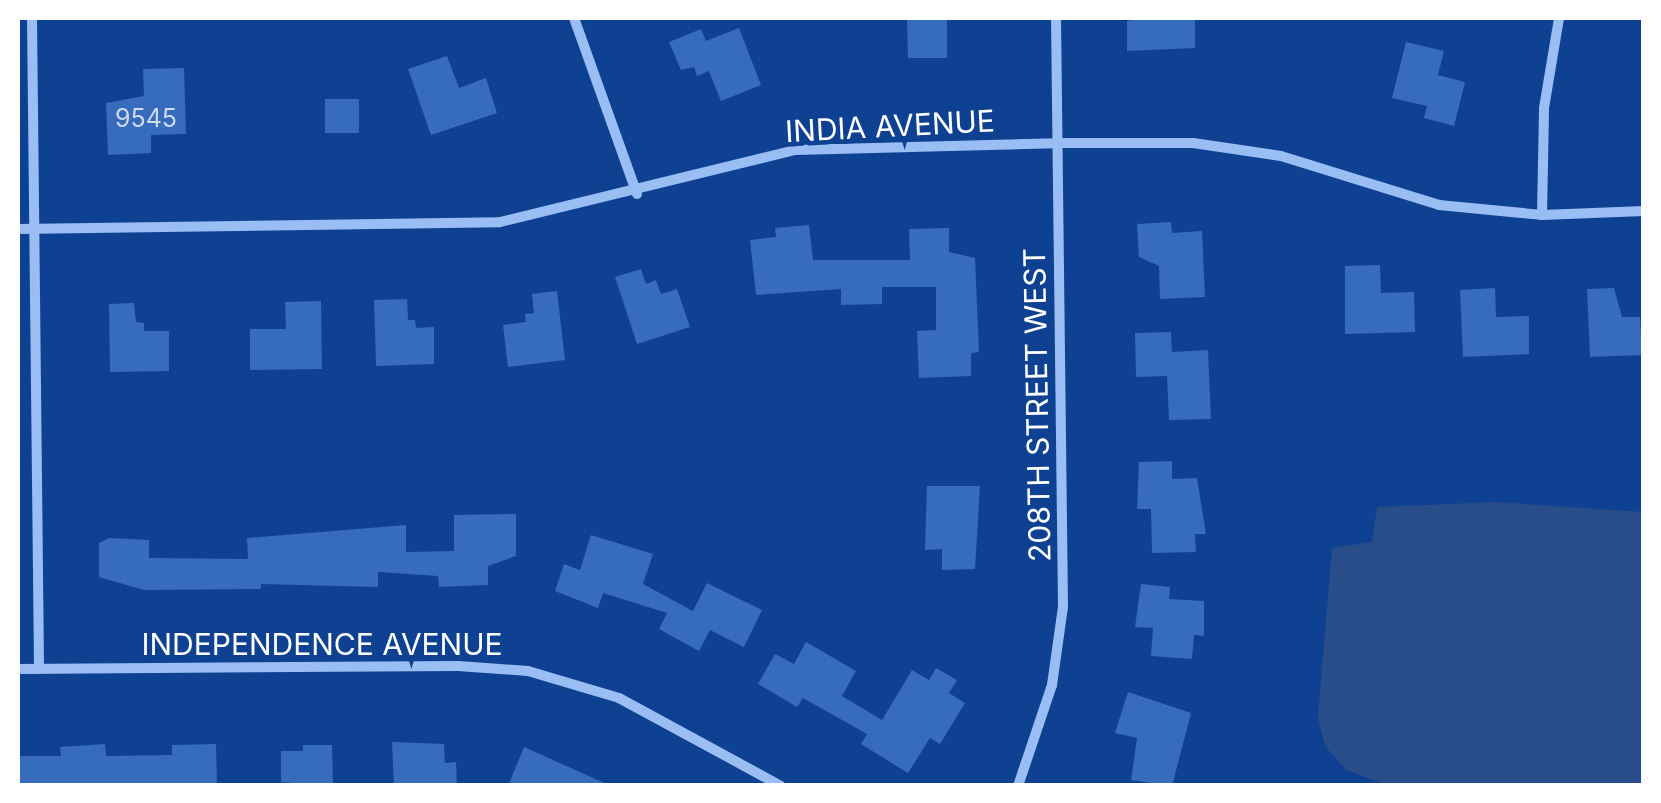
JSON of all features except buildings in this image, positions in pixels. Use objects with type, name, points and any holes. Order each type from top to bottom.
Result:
[{"type":"street","points":[[32,18],[39,670]]},
{"type":"street","points":[[574,18],[637,194]]},
{"type":"street","name":"208TH STREET WEST","points":[[1018,786],[1052,685],[1063,607],[1056,18]]},
{"type":"street","points":[[1542,215],[1544,108],[1559,18]]},
{"type":"street","name":"INDIA AVENUE","points":[[18,229],[500,222],[637,194],[796,150],[1058,143],[1193,143],[1281,156],[1439,205],[1542,215],[1644,211]]},
{"type":"street","name":"INDEPENDENCE AVENUE","points":[[18,670],[458,666],[528,672],[619,698],[781,786]]},
{"type":"water","points":[[1495,502],[1643,512],[1643,785],[1388,785],[1346,770],[1325,746],[1318,717],[1332,548],[1372,542],[1377,507]]}]
